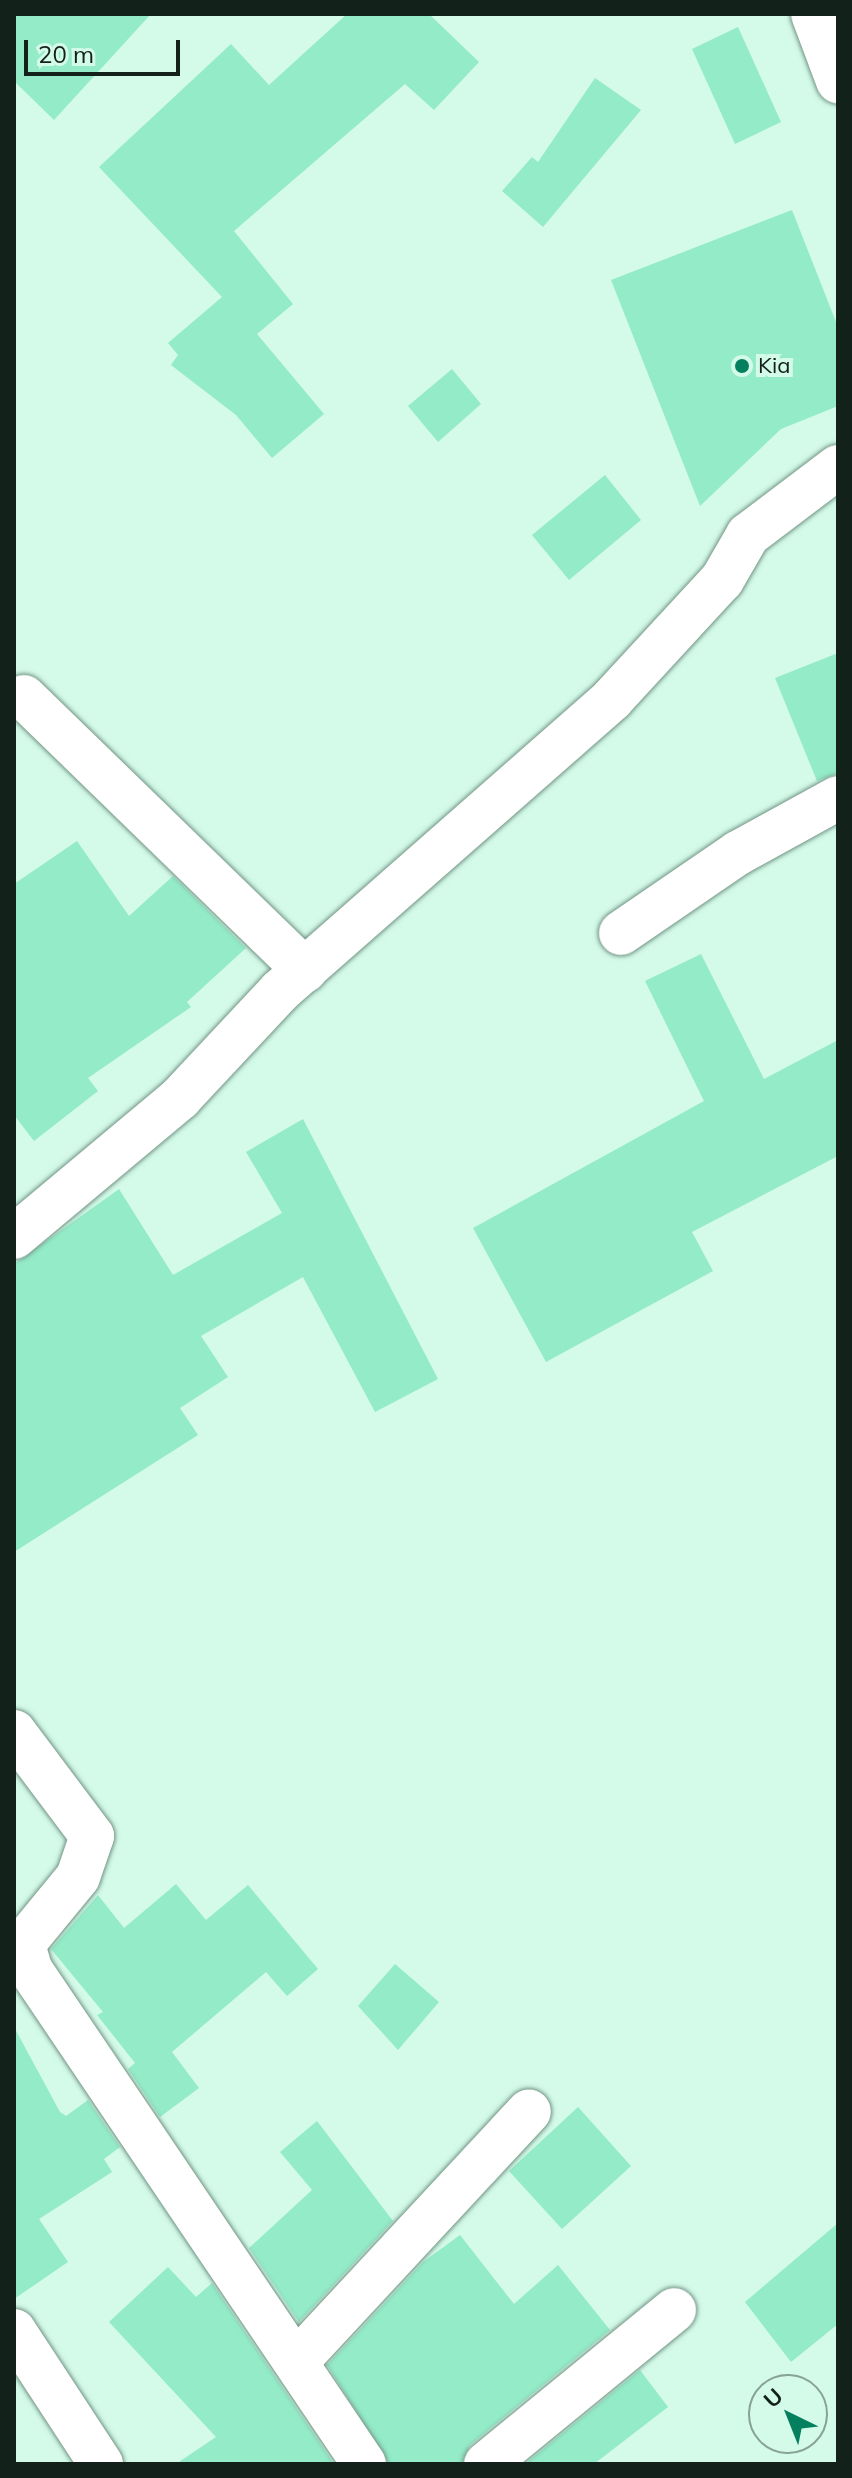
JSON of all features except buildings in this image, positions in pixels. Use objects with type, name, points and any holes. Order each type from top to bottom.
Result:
[{"type":"main road","points":[[813,14],[838,81]]},
{"type":"main road","points":[[14,1237],[180,1098],[305,970],[600,710],[722,580],[756,527],[838,467]]},
{"type":"main road","points":[[24,697],[305,970]]},
{"type":"main road","points":[[621,933],[738,853],[838,798]]},
{"type":"main road","points":[[14,1732],[92,1836],[78,1877],[23,1944],[30,1969],[364,2464]]},
{"type":"main road","points":[[296,2362],[529,2111]]},
{"type":"main road","points":[[486,2464],[674,2310]]},
{"type":"main road","points":[[14,2331],[101,2464]]},
{"type":"place","name":"Kia","points":[[742,366]]}]
